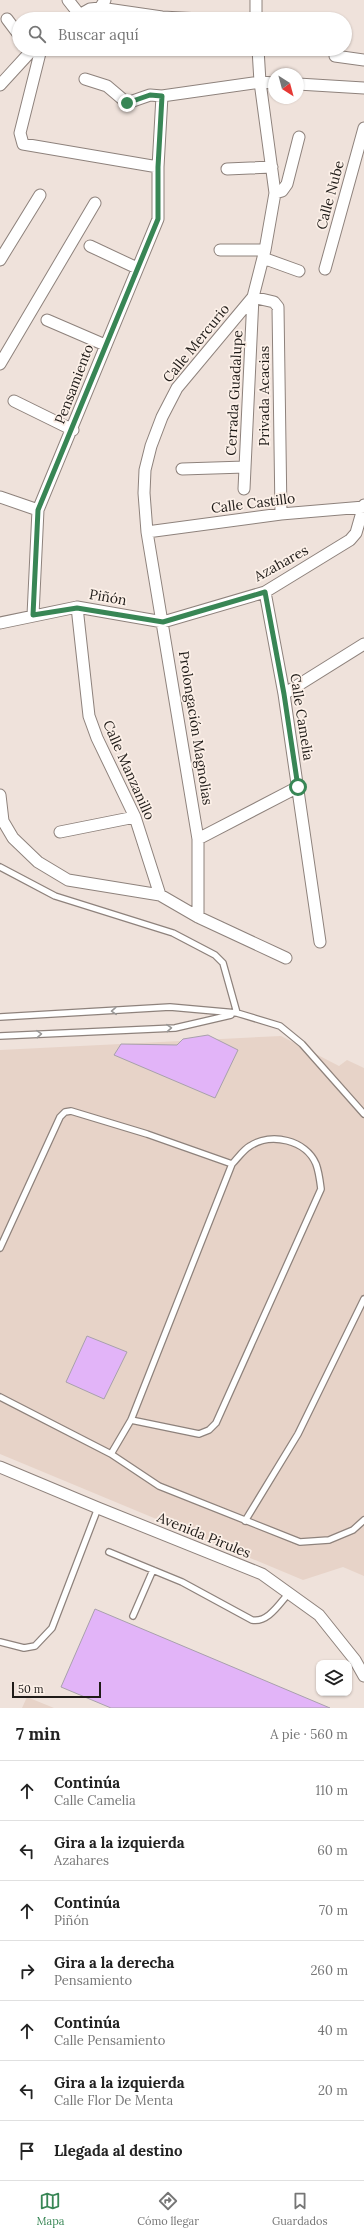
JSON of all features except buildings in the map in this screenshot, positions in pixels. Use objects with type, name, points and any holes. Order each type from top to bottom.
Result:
[{"type":"street","points":[[68,0],[73,12]]},
{"type":"street","points":[[256,0],[256,12]]},
{"type":"street","points":[[84,12],[103,4],[139,12]]},
{"type":"street","points":[[7,19],[12,26]]},
{"type":"street","points":[[0,85],[28,56]]},
{"type":"street","points":[[33,56],[20,133],[23,144],[158,167]]},
{"type":"street","name":"Calle Mercurio","points":[[163,622],[147,532],[144,493],[145,470],[151,446],[162,417],[177,388],[253,297],[264,254],[275,193],[260,82],[258,56]]},
{"type":"street","points":[[335,56],[364,60]]},
{"type":"street","points":[[85,79],[107,86],[127,103],[150,95],[162,96],[260,82],[268,83]]},
{"type":"street","points":[[304,84],[364,88]]},
{"type":"street","name":"Pensamiento","points":[[33,615],[38,510],[158,219],[158,167],[162,96]]},
{"type":"street","name":"Calle Nube","points":[[325,269],[364,128]]},
{"type":"street","points":[[275,193],[282,191],[287,184],[298,137]]},
{"type":"street","points":[[228,169],[272,167]]},
{"type":"street","points":[[0,260],[40,195]]},
{"type":"street","points":[[0,364],[95,203]]},
{"type":"street","points":[[90,246],[137,268]]},
{"type":"street","points":[[220,250],[264,254],[299,271]]},
{"type":"street","name":"Cerrada Guadalupe","points":[[244,489],[253,297]]},
{"type":"street","name":"Privada Acacias","points":[[253,297],[274,302],[278,307],[281,514]]},
{"type":"street","points":[[47,320],[105,345]]},
{"type":"street","points":[[14,401],[72,430]]},
{"type":"street","name":"Cerrada Guadalupe","points":[[182,470],[245,467]]},
{"type":"street","points":[[0,497],[38,510]]},
{"type":"street","name":"Calle Castillo","points":[[147,532],[281,514],[364,506]]},
{"type":"street","name":"Azahares","points":[[163,622],[265,592],[350,540],[356,533],[364,506]]},
{"type":"street","name":"Calle Camelia","points":[[265,592],[284,694],[320,942]]},
{"type":"street","name":"Piñón","points":[[0,623],[33,615],[77,608],[163,622]]},
{"type":"street","name":"Calle Manzanillo","points":[[77,608],[89,716],[97,738],[135,817],[160,895]]},
{"type":"street","name":"Prolongación Magnolias","points":[[163,622],[198,839],[198,917]]},
{"type":"street","points":[[284,694],[364,644]]},
{"type":"street","points":[[198,839],[298,787]]},
{"type":"street","points":[[0,795],[2,822],[13,838],[38,862],[68,880],[160,895],[198,917],[286,958]]},
{"type":"street","points":[[60,832],[135,817]]},
{"type":"street","name":"Avenida Pirules","points":[[0,1466],[98,1508],[262,1574],[319,1615],[355,1660],[364,1676]]},
{"type":"lane","points":[[0,867],[55,896],[173,933],[215,955],[223,963],[237,1013]]},
{"type":"lane","points":[[0,1017],[170,1007],[237,1013],[280,1026],[302,1044],[364,1114]]},
{"type":"lane","points":[[0,1036],[175,1028],[237,1013]]},
{"type":"lane","points":[[0,1248],[60,1117],[65,1112],[71,1111],[147,1134],[232,1164]]},
{"type":"lane","points":[[111,1454],[131,1420],[232,1164],[250,1146],[267,1138],[287,1140],[303,1148],[316,1164],[321,1189],[216,1423],[209,1430],[200,1434],[131,1420]]},
{"type":"lane","points":[[245,1521],[298,1434],[364,1299]]},
{"type":"lane","points":[[0,1396],[111,1454],[159,1486],[300,1542],[329,1540],[353,1530],[364,1520]]},
{"type":"lane","points":[[0,1642],[24,1648],[36,1646],[52,1628],[98,1508]]},
{"type":"lane","points":[[109,1552],[182,1582],[252,1620],[259,1621],[265,1618],[289,1593]]},
{"type":"lane","points":[[133,1616],[153,1570]]},
{"type":"shaded area","points":[[281,1036],[339,1066],[347,1060],[364,1068],[364,1576],[343,1567],[303,1580],[0,1454],[0,1050]]},
{"type":"shaded area","points":[[27,1697],[54,1708],[22,1708]]},
{"type":"route","points":[[127,103],[130,104],[150,95],[162,96],[158,167],[158,219],[38,510],[33,615],[77,608],[163,622],[265,592],[284,694],[298,787]]}]
